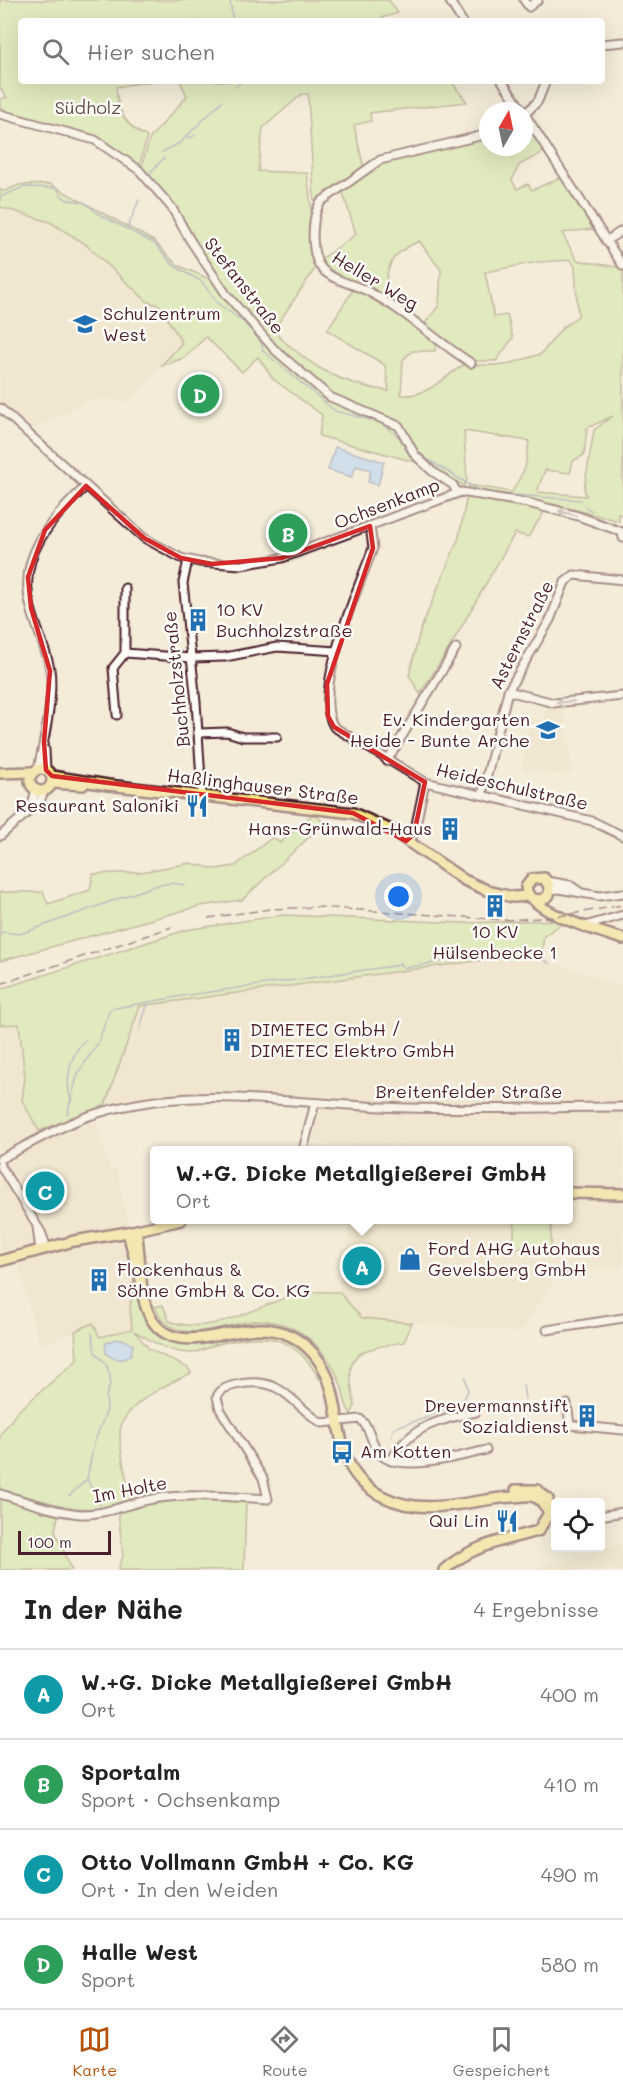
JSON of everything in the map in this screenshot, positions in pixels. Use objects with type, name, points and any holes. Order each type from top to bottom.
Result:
[{"type":"main road","name":"Haßlinghauser Straße","points":[[0,773],[353,813],[383,825],[464,880],[502,894],[529,894]]},
{"type":"main road","points":[[529,894],[534,878],[548,890],[550,910]]},
{"type":"main road","points":[[529,894],[538,901],[548,890]]},
{"type":"main road","points":[[529,894],[539,906],[585,927],[623,939]]},
{"type":"main road","points":[[573,1193],[623,1194]]},
{"type":"main road","points":[[0,1261],[43,1249],[60,1249],[118,1238],[165,1224]]},
{"type":"main road","points":[[132,1232],[135,1260],[140,1266],[146,1306],[156,1324],[167,1333],[194,1340],[259,1329],[286,1333],[302,1343],[317,1358],[329,1382],[332,1408],[345,1435],[349,1461],[372,1491],[410,1505],[457,1506],[506,1496],[534,1497],[548,1519],[524,1533],[477,1549],[444,1570]]},
{"type":"street","points":[[449,0],[460,18]]},
{"type":"street","points":[[524,0],[529,7],[538,0]]},
{"type":"street","points":[[605,44],[623,42]]},
{"type":"street","points":[[504,84],[516,102]]},
{"type":"street","points":[[533,105],[538,101],[545,84]]},
{"type":"street","name":"Stefanstraße","points":[[0,114],[95,140],[140,170],[172,208],[226,294],[274,350],[335,400],[399,426],[414,453],[432,471],[453,485],[457,493]]},
{"type":"street","points":[[533,134],[621,265]]},
{"type":"street","name":"Heller Weg","points":[[471,363],[435,339],[404,312],[369,291],[326,273],[318,263],[314,224],[317,207],[322,201],[380,160],[479,136]]},
{"type":"street","points":[[606,241],[623,230]]},
{"type":"street","name":"Ochsenkamp","points":[[0,408],[144,538],[188,560],[224,565],[259,563],[282,558],[457,493],[528,503],[578,516],[622,532]]},
{"type":"street","points":[[0,836],[31,809],[42,779],[50,671],[28,598],[29,568],[45,530],[86,486]]},
{"type":"street","points":[[125,653],[190,658],[225,657],[277,647],[337,651],[373,548],[370,526]]},
{"type":"street","points":[[622,532],[623,537]]},
{"type":"street","name":"Buchholzstraße","points":[[188,560],[183,583],[202,795]]},
{"type":"street","name":"Asternstraße","points":[[482,795],[508,691],[550,620],[568,577],[574,575],[623,580]]},
{"type":"street","points":[[117,715],[113,668],[125,653],[125,588]]},
{"type":"street","points":[[387,761],[456,648]]},
{"type":"street","name":"Heideschulstraße","points":[[337,651],[327,694],[328,716],[334,727],[425,782],[592,821],[623,836]]},
{"type":"street","points":[[508,691],[554,703],[623,696]]},
{"type":"street","points":[[198,734],[227,732],[243,736],[278,737]]},
{"type":"street","points":[[408,843],[414,834],[425,782]]},
{"type":"street","points":[[548,890],[559,889],[599,896],[623,893]]},
{"type":"street","points":[[585,927],[623,915]]},
{"type":"street","name":"Breitenfelder Straße","points":[[0,1159],[84,1118],[155,1100],[238,1097],[384,1107],[623,1107]]},
{"type":"street","points":[[304,1146],[315,1103]]},
{"type":"street","points":[[0,1165],[37,1227],[43,1249]]},
{"type":"street","points":[[547,1330],[623,1317]]},
{"type":"street","name":"Im Holte","points":[[0,1494],[68,1513],[82,1514],[111,1510],[151,1499],[195,1495],[268,1499],[263,1478],[220,1409],[217,1394],[237,1384],[267,1385],[292,1396],[322,1423],[338,1421]]},
{"type":"street","points":[[567,1404],[570,1425],[623,1430]]},
{"type":"street","points":[[391,1461],[398,1447],[414,1432],[440,1420],[476,1412]]},
{"type":"street","points":[[338,1421],[351,1418],[364,1422],[378,1453],[391,1461],[420,1462],[486,1450]]},
{"type":"street","points":[[605,1515],[623,1512]]},
{"type":"highlighted area","points":[[86,486],[144,538],[181,558],[212,564],[282,558],[370,526],[373,548],[327,684],[328,716],[334,727],[425,782],[414,834],[406,841],[353,813],[52,776],[46,770],[44,742],[50,671],[31,608],[28,577],[45,530]]},
{"type":"shaded area","name":"Schulzentrum West","points":[[0,207],[50,222],[84,243],[148,302],[159,305],[182,343],[130,401],[105,398],[82,403],[33,429],[0,402]]},
{"type":"shaded area","name":"Ev. Kindergarten Heide - Bunte Arche","points":[[548,705],[563,705],[572,773],[552,774],[523,769],[530,718],[544,720]]},
{"type":"shaded area","points":[[528,954],[623,986],[623,1268],[560,1271],[520,1332],[362,1318],[339,1292],[341,1248],[348,1248],[349,1224],[573,1224],[573,1146],[332,1144],[313,1141],[318,1108],[218,1095],[105,1105],[140,1007]]},
{"type":"shaded area","points":[[19,1024],[25,1078],[22,1100],[38,1131],[93,1109],[110,1171],[117,1170],[129,1226],[126,1242],[134,1277],[130,1308],[132,1329],[99,1337],[93,1324],[40,1346],[18,1262],[0,1266],[0,1027]]},
{"type":"shaded area","points":[[623,1544],[623,1570],[541,1570],[540,1566],[568,1561],[590,1552],[605,1552],[605,1546]]},
{"type":"green space","name":"Südholz","points":[[0,0],[389,0],[398,13],[381,18],[18,18],[18,84],[135,84],[116,87],[124,117],[133,128],[147,137],[139,167],[99,140],[0,112],[0,99],[7,97],[0,88]]},
{"type":"green space","points":[[181,84],[453,84],[467,102],[370,113],[371,121],[354,125],[364,169],[318,202],[314,200],[308,94],[302,94],[263,128],[258,171],[307,173],[318,264],[273,331],[326,372],[355,384],[389,391],[385,365],[327,330],[355,287],[402,314],[436,342],[435,351],[412,351],[403,360],[401,395],[420,393],[436,385],[467,363],[505,365],[541,354],[562,328],[578,316],[575,267],[571,260],[538,262],[485,272],[494,317],[507,315],[513,338],[496,361],[471,361],[422,327],[439,305],[441,270],[419,241],[400,252],[391,263],[383,298],[327,272],[320,260],[356,234],[342,190],[380,162],[479,138],[479,156],[533,156],[533,134],[544,152],[519,165],[512,180],[517,189],[528,184],[532,190],[562,177],[593,229],[562,233],[577,260],[616,267],[623,246],[623,515],[618,514],[619,521],[550,503],[528,537],[515,533],[420,694],[409,675],[420,631],[459,537],[469,485],[512,492],[525,468],[529,441],[464,431],[467,480],[464,486],[430,466],[319,436],[322,415],[273,379],[258,357],[242,372],[206,337],[184,358],[161,366],[182,343],[159,305],[148,302],[84,243],[50,222],[0,207],[0,190],[5,191],[19,185],[50,184],[154,241],[177,265],[214,281],[169,206],[141,168],[150,138],[187,96]],"holes":[[[613,416],[594,430],[584,489],[586,496],[537,492],[545,470],[570,473],[573,461],[584,455],[587,428]]]},
{"type":"green space","points":[[314,813],[324,823],[242,900],[200,906],[0,961],[0,892],[43,892],[48,904],[90,890],[93,874],[141,872],[190,863],[215,869],[235,866],[273,837],[280,843]]},
{"type":"green space","points":[[283,915],[463,923],[559,920],[560,925],[544,936],[541,957],[528,954],[140,1006],[105,1105],[39,1131],[22,1100],[25,1078],[19,1024],[0,1025],[0,989],[186,930]]},
{"type":"green space","points":[[515,1224],[551,1224],[551,1247],[513,1248]]},
{"type":"green space","points":[[134,1277],[139,1283],[138,1293],[143,1310],[177,1342],[197,1343],[260,1332],[281,1336],[304,1349],[316,1362],[320,1380],[299,1352],[288,1344],[276,1340],[248,1338],[189,1353],[167,1348],[134,1331],[149,1349],[188,1368],[191,1373],[170,1383],[136,1405],[122,1424],[121,1451],[131,1500],[105,1509],[70,1508],[0,1489],[0,1435],[17,1412],[77,1360],[75,1331],[93,1323],[100,1337],[132,1329],[130,1308]]},
{"type":"green space","points":[[339,1292],[362,1318],[412,1323],[404,1342],[374,1348],[356,1357],[352,1364],[351,1374],[355,1406],[351,1414],[346,1405],[339,1379],[330,1362],[317,1346],[294,1329],[275,1322],[254,1321],[213,1329],[185,1331],[173,1328],[163,1320],[155,1307],[163,1305],[169,1321],[186,1325],[203,1325],[236,1317],[302,1293]]},
{"type":"green space","points":[[196,1497],[246,1499],[244,1570],[118,1570],[123,1556],[118,1511],[148,1502]]},
{"type":"green space","points":[[0,1499],[58,1516],[55,1531],[72,1570],[0,1570]]},
{"type":"water","points":[[335,447],[384,462],[378,485],[368,482],[371,470],[356,466],[352,477],[328,470]]},
{"type":"water","points":[[122,1339],[133,1345],[128,1357],[118,1359],[106,1353],[105,1344],[112,1340]]},
{"type":"waterway","points":[[230,0],[233,18]]},
{"type":"waterway","points":[[162,152],[180,143],[222,101]]},
{"type":"waterway","points":[[185,137],[191,138],[195,135]]},
{"type":"waterway","points":[[148,175],[164,158]]},
{"type":"waterway","points":[[0,197],[24,187],[57,188],[66,199],[86,203],[97,213],[155,244],[173,265],[202,282],[217,303],[245,323],[261,342],[263,351],[335,411],[379,422],[400,438],[407,452],[411,453]]},
{"type":"waterway","points":[[127,229],[139,200]]},
{"type":"waterway","points":[[419,454],[481,492]]},
{"type":"waterway","points":[[486,493],[581,500]]},
{"type":"waterway","points":[[585,506],[592,511]]},
{"type":"waterway","points":[[0,932],[20,934],[154,886],[171,883],[185,885]]},
{"type":"waterway","points":[[399,962],[404,968],[525,948],[549,963]]},
{"type":"waterway","points":[[67,1114],[78,1073],[98,1043],[110,1009],[188,995],[400,965]]},
{"type":"waterway","points":[[140,1028],[148,1003]]},
{"type":"waterway","points":[[72,1102],[68,1078],[75,1053],[85,1040]]},
{"type":"waterway","points":[[92,1333],[95,1352],[106,1364],[110,1376],[106,1396],[107,1410],[94,1443],[87,1479],[100,1505]]},
{"type":"waterway","points":[[463,1400],[468,1391],[465,1377]]},
{"type":"waterway","points":[[523,1385],[525,1399]]},
{"type":"waterway","points":[[391,1437],[393,1430],[399,1426],[423,1419],[462,1400]]},
{"type":"waterway","points":[[69,1496],[87,1479]]},
{"type":"railway","points":[[208,918],[270,909],[316,907],[506,920],[554,917],[623,905]]},
{"type":"railway","points":[[0,984],[172,927]]},
{"type":"place","name":"Schulzentrum West","points":[[85,324]]},
{"type":"place","name":"Halle West","points":[[200,394]]},
{"type":"place","name":"Sportalm","points":[[288,533]]},
{"type":"place","name":"10 KV Buchholzstraße","points":[[198,620]]},
{"type":"place","name":"Ev. Kindergarten Heide - Bunte Arche","points":[[548,730]]},
{"type":"place","name":"Resaurant Saloniki","points":[[197,806]]},
{"type":"place","name":"Hans-Grünwald-Haus","points":[[450,829]]},
{"type":"place","name":"10 KV Hülsenbecke 1","points":[[495,906]]},
{"type":"place","name":"DIMETEC GmbH / DIMETEC Elektro GmbH","points":[[232,1040]]},
{"type":"place","name":"Otto Vollmann GmbH + Co. KG","points":[[45,1191]]},
{"type":"place","name":"Ford AHG Autohaus Gevelsberg GmbH","points":[[410,1259]]},
{"type":"place","name":"W.+G. Dicke Metallgießerei GmbH","points":[[362,1266]]},
{"type":"place","name":"Flockenhaus & Söhne GmbH & Co. KG","points":[[99,1280]]},
{"type":"place","name":"Drevermannstift Sozialdienst","points":[[587,1416]]},
{"type":"place","name":"Am Kotten","points":[[342,1452]]},
{"type":"place","name":"Qui Lin","points":[[507,1521]]}]
